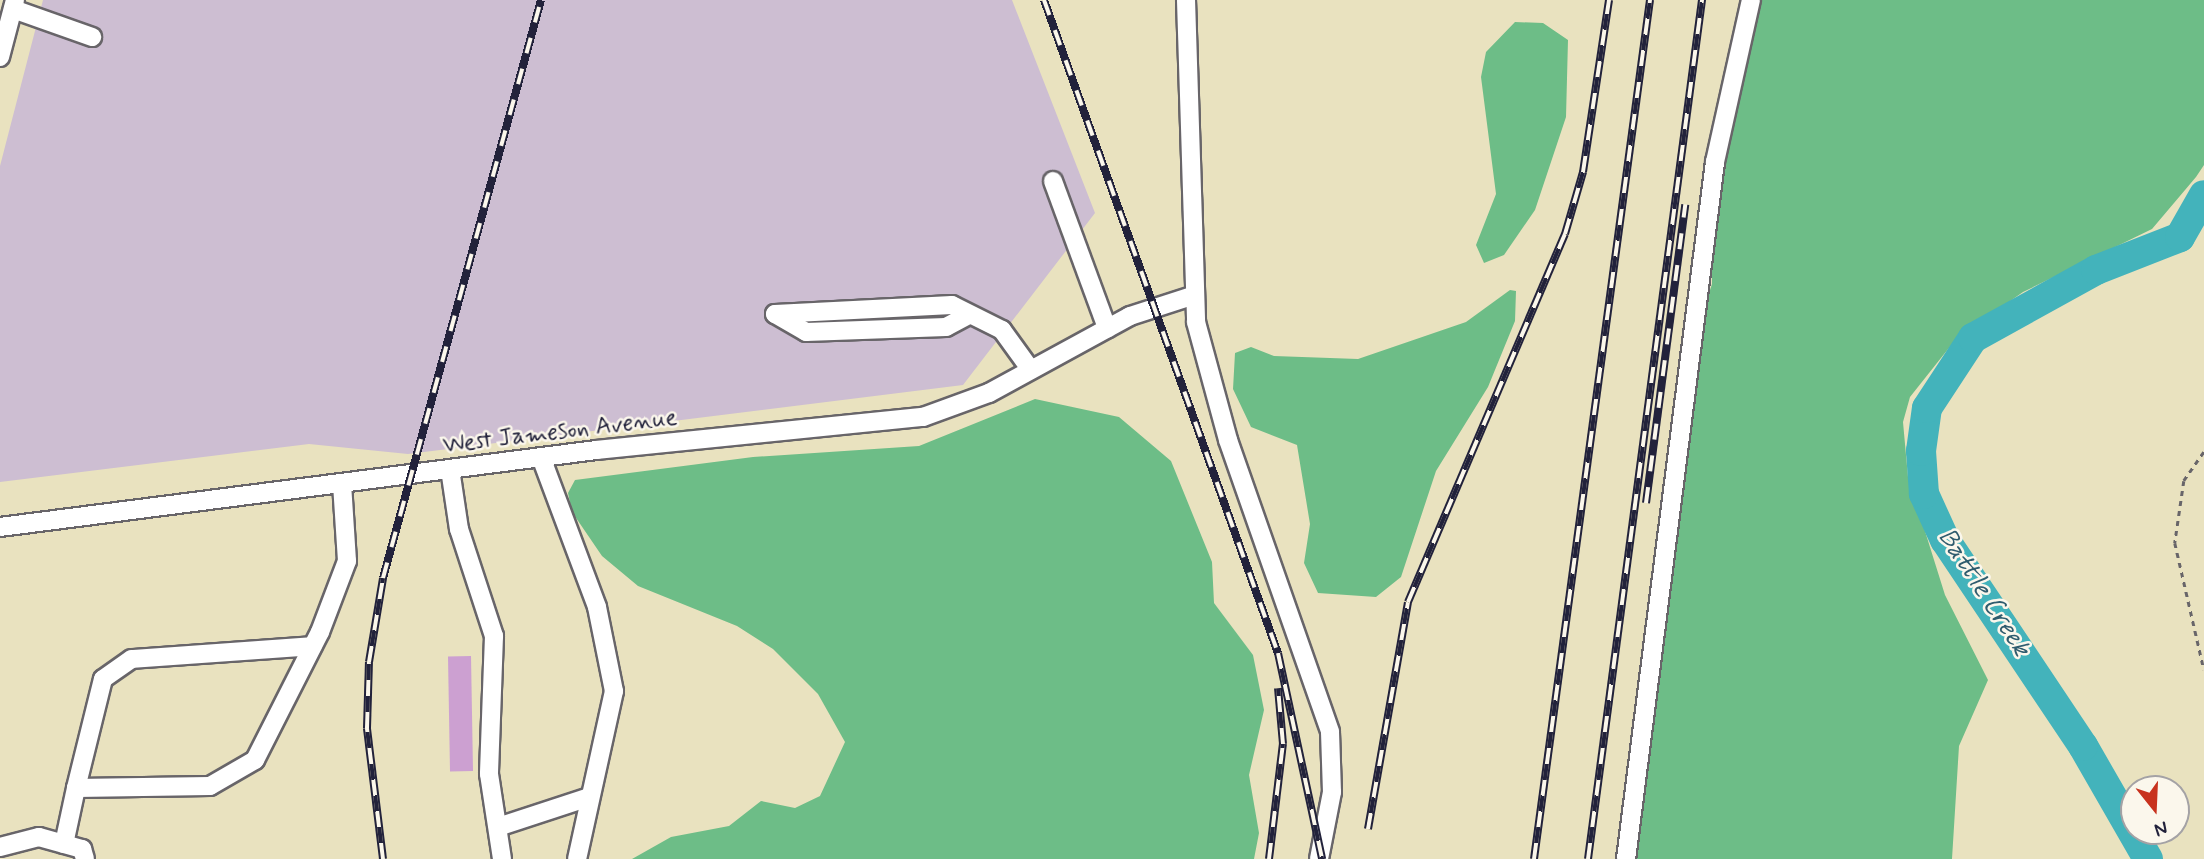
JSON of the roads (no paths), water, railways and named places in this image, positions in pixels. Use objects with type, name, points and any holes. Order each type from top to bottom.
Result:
[{"type":"street","points":[[1186,0],[1192,296],[1228,440],[1330,732],[1332,792],[1319,859]]},
{"type":"street","points":[[1626,859],[1715,162],[1751,0]]},
{"type":"street","points":[[0,57],[14,4],[92,37]]},
{"type":"street","points":[[1053,181],[1107,328]]},
{"type":"street","name":"West Jameson Avenue","points":[[0,527],[541,457],[923,417],[1031,370],[1107,328],[1192,296]]},
{"type":"street","points":[[969,315],[946,327],[806,332],[775,314],[952,305],[1014,340],[1031,370]]},
{"type":"street","points":[[541,457],[597,607],[614,691],[577,859]]},
{"type":"street","points":[[450,469],[459,529],[494,636],[489,774],[502,859]]},
{"type":"street","points":[[76,788],[209,786],[256,760],[313,646],[347,561],[342,483]]},
{"type":"street","points":[[64,844],[103,679],[132,659],[313,646]]},
{"type":"street","points":[[498,827],[589,797]]},
{"type":"street","points":[[0,847],[39,838],[82,849],[85,859]]},
{"type":"waterway","name":"Battle Creek","points":[[2148,859],[2083,746],[1945,540],[1924,494],[1921,451],[1927,408],[1973,338],[2096,270],[2180,237],[2204,195]]},
{"type":"railway","points":[[383,859],[367,728],[369,662],[383,578],[541,0]]},
{"type":"railway","points":[[1044,0],[1278,653],[1322,859]]},
{"type":"railway","points":[[1368,829],[1408,602],[1565,234],[1583,172],[1609,0]]},
{"type":"railway","points":[[1534,859],[1650,0]]},
{"type":"railway","points":[[1588,859],[1702,0]]},
{"type":"railway","points":[[1646,503],[1685,205]]},
{"type":"railway","points":[[1269,859],[1283,744],[1278,688]]}]
